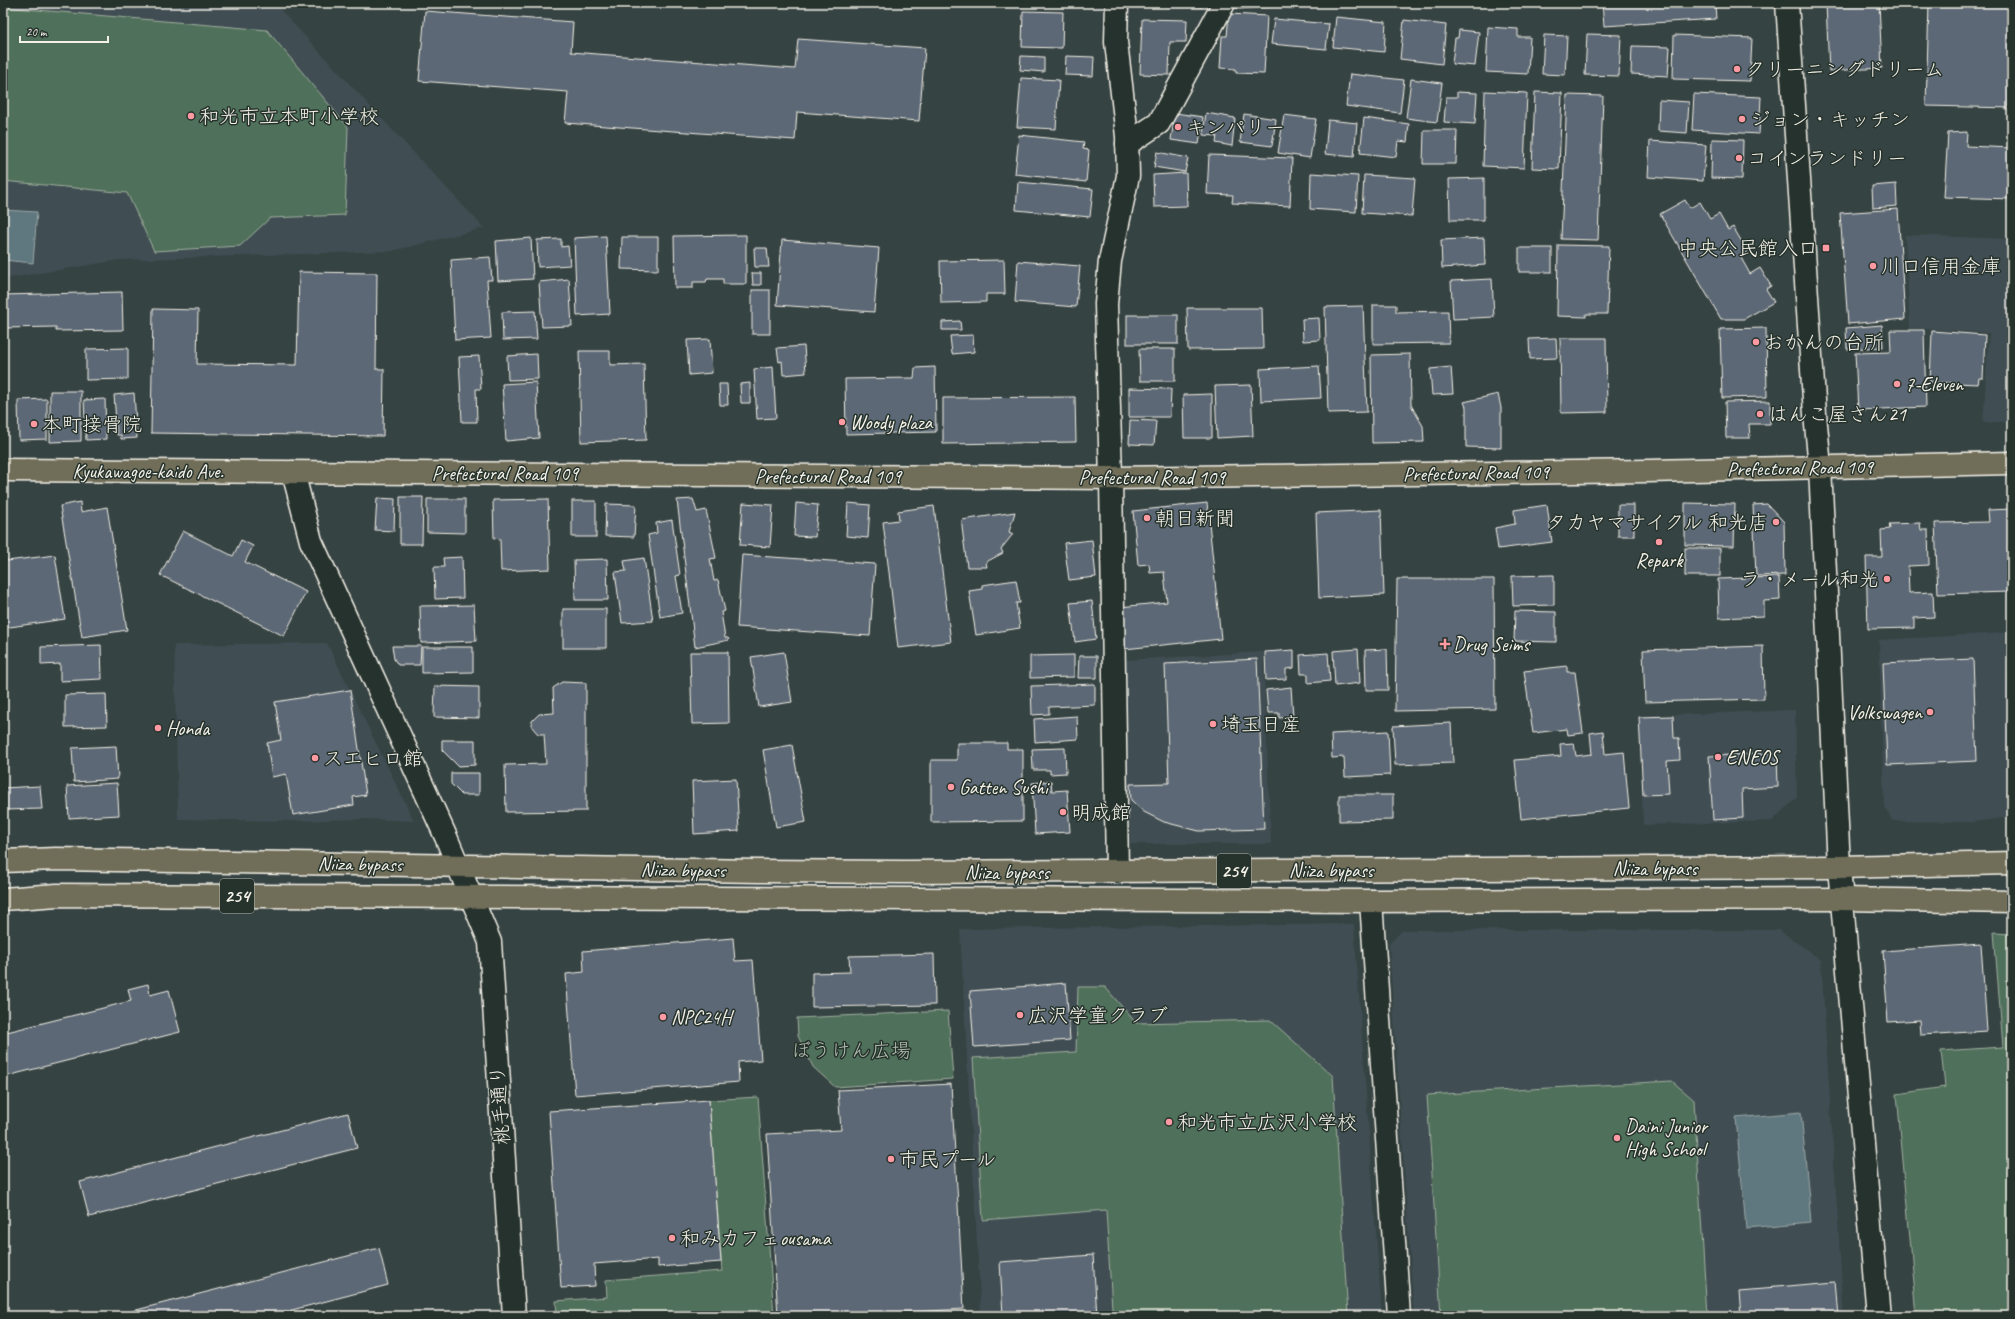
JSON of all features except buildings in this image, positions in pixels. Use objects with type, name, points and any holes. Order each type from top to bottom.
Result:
[{"type":"main road","name":"Prefectural Road 109","points":[[293,472],[1111,478],[2012,463]]},
{"type":"main road","name":"Kyukawagoe-kaido Ave.","points":[[3,470],[293,472]]},
{"type":"main road","name":"Niiza bypass","points":[[3,861],[56,859],[812,872],[1118,872],[1839,867],[2012,864]]},
{"type":"main road","name":"Niiza bypass","points":[[3,899],[57,895],[1371,900],[1842,899],[2012,902]]},
{"type":"street","points":[[1118,3],[1116,42],[1127,144],[1128,176],[1110,261],[1106,304],[1111,478],[1118,872]]},
{"type":"street","points":[[1127,144],[1159,123],[1224,3]]},
{"type":"street","points":[[1787,3],[1815,414],[1820,467],[1839,867],[1878,1316]]},
{"type":"street","name":"桃手通り","points":[[293,472],[311,541],[446,837],[490,942],[514,1316]]},
{"type":"street","points":[[1371,900],[1399,1316]]},
{"type":"shaded area","name":"和光市立本町小学校","points":[[3,3],[274,3],[484,228],[392,251],[120,260],[3,279]]},
{"type":"shaded area","points":[[1905,235],[2012,239],[2012,421],[1983,423],[1989,333],[1910,328]]},
{"type":"shaded area","points":[[2004,633],[2009,694],[2012,694],[2012,817],[1971,822],[1892,821],[1884,805],[1879,640]]},
{"type":"shaded area","points":[[327,643],[414,821],[364,819],[293,821],[178,819],[174,645]]},
{"type":"shaded area","name":"埼玉日産","points":[[1263,652],[1271,844],[1130,844],[1124,660]]},
{"type":"shaded area","name":"ENEOS","points":[[1795,710],[1797,798],[1772,821],[1643,825],[1639,716]]},
{"type":"shaded area","name":"和光市立広沢小学校","points":[[1354,924],[1382,1316],[981,1316],[960,929]]},
{"type":"shaded area","name":"Daini Junior High School","points":[[1403,930],[1779,930],[1821,960],[1844,1316],[1414,1316],[1389,944]]},
{"type":"green space","name":"和光市立本町小学校","points":[[3,7],[267,30],[348,127],[345,215],[270,218],[240,246],[154,251],[127,193],[3,181]]},
{"type":"green space","points":[[1994,932],[2012,933],[2012,1316],[1917,1316],[1897,1094],[1945,1087],[1941,1051],[2003,1047]]},
{"type":"green space","points":[[1078,987],[1105,987],[1136,1023],[1270,1020],[1333,1076],[1348,1316],[1115,1316],[1112,1308],[1106,1210],[983,1220],[973,1058],[1076,1052]]},
{"type":"green space","name":"ぼうけん広場","points":[[948,1011],[953,1079],[835,1087],[813,1067],[798,1036],[797,1018]]},
{"type":"green space","points":[[1672,1081],[1694,1100],[1707,1316],[1441,1316],[1427,1095]]},
{"type":"green space","points":[[758,1097],[774,1316],[557,1316],[556,1301],[607,1297],[606,1280],[722,1271],[709,1100]]},
{"type":"water","points":[[3,210],[37,212],[33,263],[3,260]]},
{"type":"water","points":[[1801,1112],[1811,1222],[1746,1228],[1736,1118]]},
{"type":"place","name":"クリーニングドリーム","points":[[1737,69]]},
{"type":"place","name":"和光市立本町小学校","points":[[191,116]]},
{"type":"place","name":"ジョン・キッチン","points":[[1742,119]]},
{"type":"place","name":"キンパリー","points":[[1178,127]]},
{"type":"place","name":"コインランドリー","points":[[1739,158]]},
{"type":"place","name":"中央公民館入口","points":[[1826,248]]},
{"type":"place","name":"川口信用金庫","points":[[1873,266]]},
{"type":"place","name":"おかんの台所","points":[[1756,342]]},
{"type":"place","name":"7-Eleven","points":[[1897,384]]},
{"type":"place","name":"はんこ屋さん21","points":[[1760,414]]},
{"type":"place","name":"Woody plaza","points":[[842,422]]},
{"type":"place","name":"本町接骨院","points":[[34,424]]},
{"type":"place","name":"朝日新聞","points":[[1147,518]]},
{"type":"place","name":"タカヤマサイクル 和光店","points":[[1776,522]]},
{"type":"place","name":"Repark","points":[[1659,542]]},
{"type":"place","name":"ラ・メール和光","points":[[1887,579]]},
{"type":"place","name":"Drug Seims","points":[[1445,644]]},
{"type":"place","name":"Volkswagen","points":[[1930,712]]},
{"type":"place","name":"埼玉日産","points":[[1213,724]]},
{"type":"place","name":"Honda","points":[[158,728]]},
{"type":"place","name":"ENEOS","points":[[1718,757]]},
{"type":"place","name":"スエヒロ館","points":[[315,758]]},
{"type":"place","name":"Gatten Sushi","points":[[951,787]]},
{"type":"place","name":"明成館","points":[[1063,812]]},
{"type":"place","name":"広沢学童クラブ","points":[[1020,1015]]},
{"type":"place","name":"NPC24H","points":[[663,1017]]},
{"type":"place","name":"和光市立広沢小学校","points":[[1169,1122]]},
{"type":"place","name":"Daini Junior High School","points":[[1617,1138]]},
{"type":"place","name":"市民プール","points":[[891,1159]]},
{"type":"place","name":"和みカフェousama","points":[[672,1238]]}]
